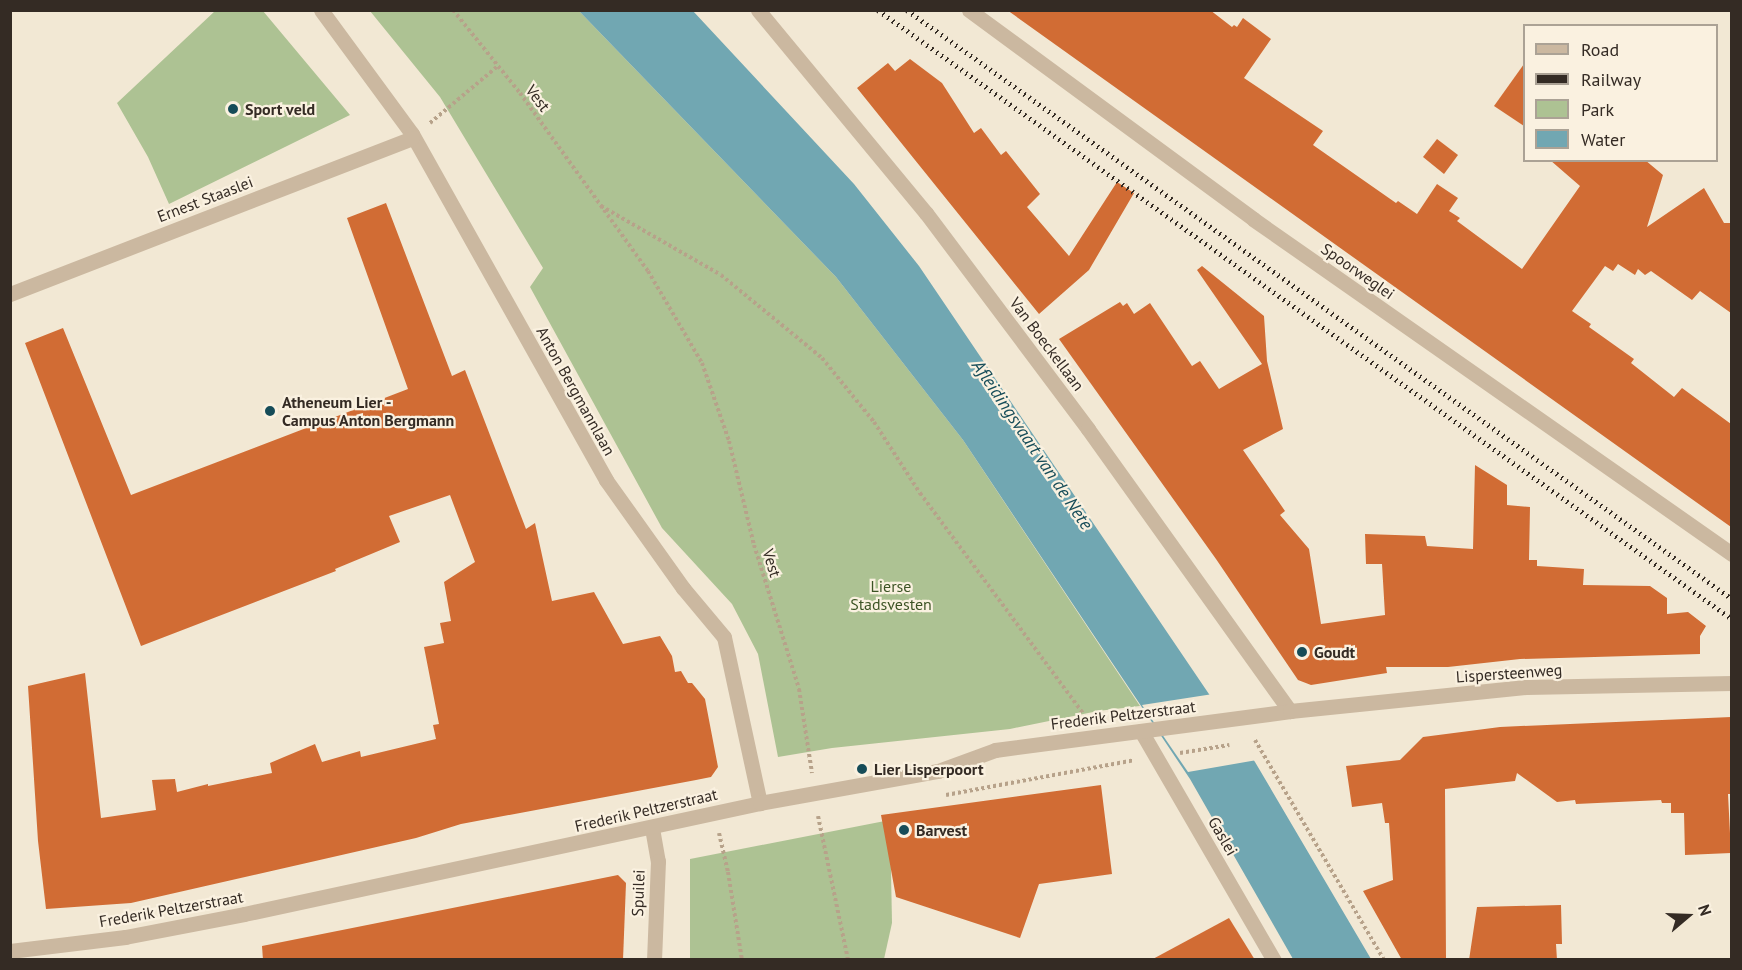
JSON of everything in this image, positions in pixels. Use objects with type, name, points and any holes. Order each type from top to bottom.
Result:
[{"type":"street","name":"Anton Bergmannlaan","points":[[321,10],[384,94],[412,138],[606,480],[683,588],[724,637],[760,802]]},
{"type":"street","name":"Van Boeckellaan","points":[[758,10],[926,213],[1088,429],[1290,711]]},
{"type":"street","name":"Spoorweglei","points":[[969,10],[1253,219],[1731,554]]},
{"type":"street","name":"Ernest Staaslei","points":[[10,294],[412,138]]},
{"type":"street","name":"Lispersteenweg","points":[[1290,711],[1526,687],[1731,683]]},
{"type":"street","name":"Frederik Peltzerstraat","points":[[10,951],[157,931],[652,828],[760,802],[938,771],[995,750],[1290,711]]},
{"type":"street","name":"Gaslei","points":[[1148,730],[1156,757],[1274,960]]},
{"type":"street","name":"Spuilei","points":[[652,828],[658,861],[654,960]]},
{"type":"path","name":"Vest","points":[[453,10],[576,169],[598,204],[648,271],[702,363],[729,441],[754,545],[799,689],[814,792],[848,960]]},
{"type":"path","points":[[441,117],[498,66]]},
{"type":"path","name":"Vest","points":[[598,204],[721,275],[822,358],[874,422],[920,493],[1100,737]]},
{"type":"path","points":[[1256,740],[1384,960]]},
{"type":"path","points":[[1156,757],[1234,744]]},
{"type":"path","points":[[718,832],[728,872],[742,960]]},
{"type":"green space","name":"Sport veld","points":[[215,11],[263,11],[350,115],[169,204],[148,157],[117,103]]},
{"type":"green space","name":"Lierse Stadsvesten","points":[[370,11],[579,11],[836,277],[963,440],[1140,706],[1098,711],[1010,729],[832,748],[778,757],[758,654],[732,604],[662,528],[530,287],[543,268],[440,97]]},
{"type":"green space","points":[[890,820],[892,923],[884,959],[690,960],[690,859]]},
{"type":"water","name":"Afleidingsvaart van de Nete","points":[[579,11],[693,11],[854,184],[919,266],[1255,762],[1371,959],[1293,959],[1190,779],[963,440],[836,277]]},
{"type":"pier","points":[[1213,694],[1257,760],[1188,772],[1142,705]]},
{"type":"building","points":[[1007,10],[1210,10],[1232,27],[1234,25],[1237,27],[1243,18],[1271,39],[1244,78],[1323,131],[1313,145],[1396,203],[1398,201],[1417,214],[1437,184],[1458,198],[1449,211],[1460,218],[1457,221],[1522,269],[1580,186],[1552,162],[1647,162],[1663,175],[1647,227],[1704,188],[1724,223],[1731,223],[1731,313],[1700,291],[1692,300],[1651,271],[1645,275],[1638,269],[1635,275],[1618,264],[1613,271],[1605,266],[1572,311],[1591,324],[1589,327],[1634,359],[1631,363],[1674,397],[1682,388],[1731,424],[1731,527]]},
{"type":"building","points":[[910,59],[942,83],[974,133],[981,128],[1001,155],[1006,151],[1040,194],[1027,207],[1069,256],[1117,182],[1134,193],[1089,270],[1039,314],[857,88],[888,63],[895,71]]},
{"type":"building","points":[[1523,65],[1523,125],[1494,106]]},
{"type":"building","points":[[1437,139],[1458,155],[1444,174],[1423,157]]},
{"type":"building","points":[[386,203],[452,376],[465,370],[526,529],[535,523],[552,601],[594,592],[623,644],[660,636],[672,656],[675,672],[681,671],[688,683],[692,683],[705,699],[718,767],[711,777],[461,824],[416,838],[131,903],[46,909],[38,841],[28,686],[85,673],[101,818],[156,810],[152,780],[175,779],[177,792],[272,773],[270,763],[315,744],[322,762],[360,751],[361,757],[436,739],[433,725],[439,724],[424,647],[444,643],[440,623],[451,621],[444,582],[475,562],[450,495],[389,516],[400,542],[335,569],[336,571],[141,646],[25,343],[63,328],[131,495],[408,389],[347,218]]},
{"type":"building","points":[[1202,266],[1264,316],[1267,361],[1283,429],[1243,450],[1285,511],[1280,515],[1309,549],[1321,624],[1385,615],[1382,564],[1366,564],[1365,534],[1425,536],[1427,546],[1473,549],[1475,465],[1507,485],[1507,505],[1530,507],[1529,560],[1537,560],[1537,566],[1584,569],[1583,585],[1650,586],[1667,598],[1667,614],[1688,612],[1706,626],[1700,636],[1700,654],[1520,659],[1448,667],[1386,667],[1387,673],[1311,685],[1298,680],[1216,559],[1059,339],[1120,302],[1123,306],[1127,303],[1134,314],[1150,303],[1192,366],[1200,361],[1219,389],[1262,364],[1197,270]]},
{"type":"building","points":[[1731,717],[1731,794],[1728,794],[1731,853],[1685,855],[1684,813],[1671,813],[1671,803],[1662,803],[1661,800],[1576,804],[1575,800],[1557,802],[1517,773],[1515,781],[1445,789],[1446,960],[1402,960],[1363,891],[1393,880],[1389,823],[1385,823],[1382,803],[1352,807],[1346,766],[1400,760],[1423,737],[1500,727]]},
{"type":"building","points":[[1101,785],[1112,874],[1039,884],[1020,938],[896,897],[881,815]]},
{"type":"building","points":[[618,875],[626,883],[623,960],[263,960],[262,946]]},
{"type":"building","points":[[1561,905],[1562,944],[1556,944],[1557,960],[1469,960],[1477,907]]},
{"type":"building","points":[[1229,918],[1255,960],[1151,960]]},
{"type":"railway","points":[[878,10],[1732,619]]},
{"type":"railway","points":[[907,10],[1732,599]]},
{"type":"place","name":"Sport veld","points":[[233,109]]},
{"type":"place","name":"Atheneum Lier - Campus Anton Bergmann","points":[[270,411]]},
{"type":"place","name":"Goudt","points":[[1302,652]]},
{"type":"place","name":"Lier Lisperpoort","points":[[862,769]]},
{"type":"place","name":"Barvest","points":[[904,830]]}]
